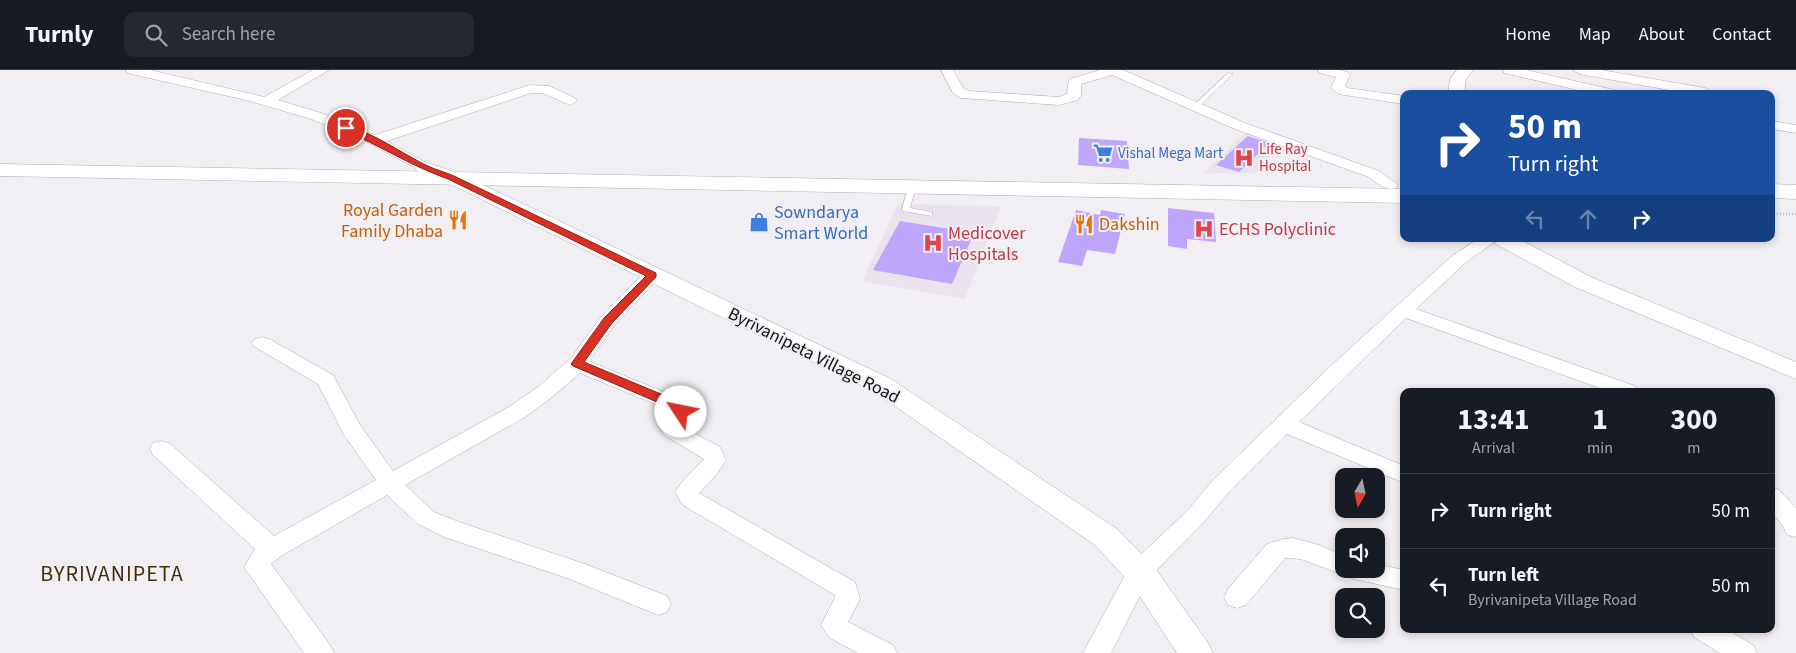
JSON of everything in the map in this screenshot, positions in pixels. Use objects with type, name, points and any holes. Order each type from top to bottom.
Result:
[{"type":"main road","points":[[2,168],[425,168],[1399,188]]},
{"type":"main road","points":[[2,168],[912,186],[1399,188]]},
{"type":"main road","points":[[1775,191],[1796,192]]},
{"type":"main road","points":[[1775,200],[1796,201]]},
{"type":"street","points":[[132,70],[266,101],[346,128],[374,140],[425,168]]},
{"type":"street","points":[[266,101],[323,70]]},
{"type":"street","points":[[947,70],[958,90],[966,95],[1059,101],[1073,97],[1073,85],[1075,82],[1113,70],[1240,126],[1358,167],[1399,188]]},
{"type":"street","points":[[1324,70],[1343,75],[1338,87],[1343,91],[1400,99]]},
{"type":"street","points":[[1457,90],[1458,79],[1465,70]]},
{"type":"street","points":[[1509,70],[1596,90]]},
{"type":"street","points":[[1579,70],[1693,90]]},
{"type":"street","points":[[374,140],[530,89],[544,89],[570,101]]},
{"type":"street","points":[[1775,126],[1796,129]]},
{"type":"street","name":"Byrivanipeta Village Road","points":[[425,168],[451,177],[882,385],[1124,551],[1140,571],[1196,653]]},
{"type":"street","points":[[1097,653],[1140,571],[1196,516],[1220,486],[1341,368],[1458,260],[1485,242]]},
{"type":"street","points":[[1510,242],[1583,282],[1796,371]]},
{"type":"street","points":[[320,653],[257,567],[261,558],[272,549],[389,482],[517,412],[546,392],[577,364],[608,321],[652,275]]},
{"type":"street","points":[[1404,310],[1620,388]]},
{"type":"street","points":[[262,343],[326,380],[352,430],[389,482],[408,503],[426,518],[453,530],[576,570],[658,604]]},
{"type":"street","points":[[577,364],[676,405],[681,412],[669,426],[672,430],[712,453],[715,460],[687,492],[690,499],[846,588],[849,596],[847,602],[835,618],[834,625],[839,630],[883,653]]},
{"type":"street","points":[[1285,424],[1400,473]]},
{"type":"street","points":[[161,449],[272,549]]},
{"type":"street","points":[[1775,500],[1791,518],[1796,528]]},
{"type":"street","points":[[1237,597],[1276,551],[1284,547],[1294,547],[1335,563]]},
{"type":"street","points":[[1385,576],[1400,579]]},
{"type":"street","points":[[1710,633],[1744,653]]},
{"type":"lane","points":[[1195,107],[1230,74]]},
{"type":"lane","points":[[912,186],[906,208],[929,214]]},
{"type":"path","points":[[1775,214],[1796,214]]},
{"type":"shaded area","name":"Life Ray Hospital","points":[[1247,131],[1284,144],[1254,173],[1204,173]]},
{"type":"shaded area","name":"Medicover Hospitals","points":[[898,204],[1001,206],[965,299],[862,281]]},
{"type":"building","points":[[1248,136],[1269,143],[1239,172],[1216,165]]},
{"type":"building","name":"Vishal Mega Mart","points":[[1079,138],[1127,141],[1129,169],[1078,165]]},
{"type":"building","points":[[1168,208],[1214,213],[1216,242],[1187,239],[1187,249],[1168,246]]},
{"type":"building","points":[[1076,210],[1100,215],[1101,210],[1125,214],[1115,254],[1087,250],[1082,266],[1058,262]]},
{"type":"building","points":[[900,221],[974,233],[952,284],[873,270]]},
{"type":"place","name":"Vishal Mega Mart","points":[[1103,153]]},
{"type":"place","name":"Life Ray Hospital","points":[[1244,158]]},
{"type":"place","name":"Royal Garden Family Dhaba","points":[[458,220]]},
{"type":"place","name":"Sowndarya Smart World","points":[[759,222]]},
{"type":"place","name":"Dakshin","points":[[1084,224]]},
{"type":"place","name":"ECHS Polyclinic","points":[[1204,229]]},
{"type":"place","name":"Medicover Hospitals","points":[[933,243]]},
{"type":"district","name":"BYRIVANIPETA","points":[[112,573]]},
{"type":"route","points":[[346,128],[374,140],[425,168],[451,177],[652,275],[608,321],[577,364],[676,405],[681,412]]}]
